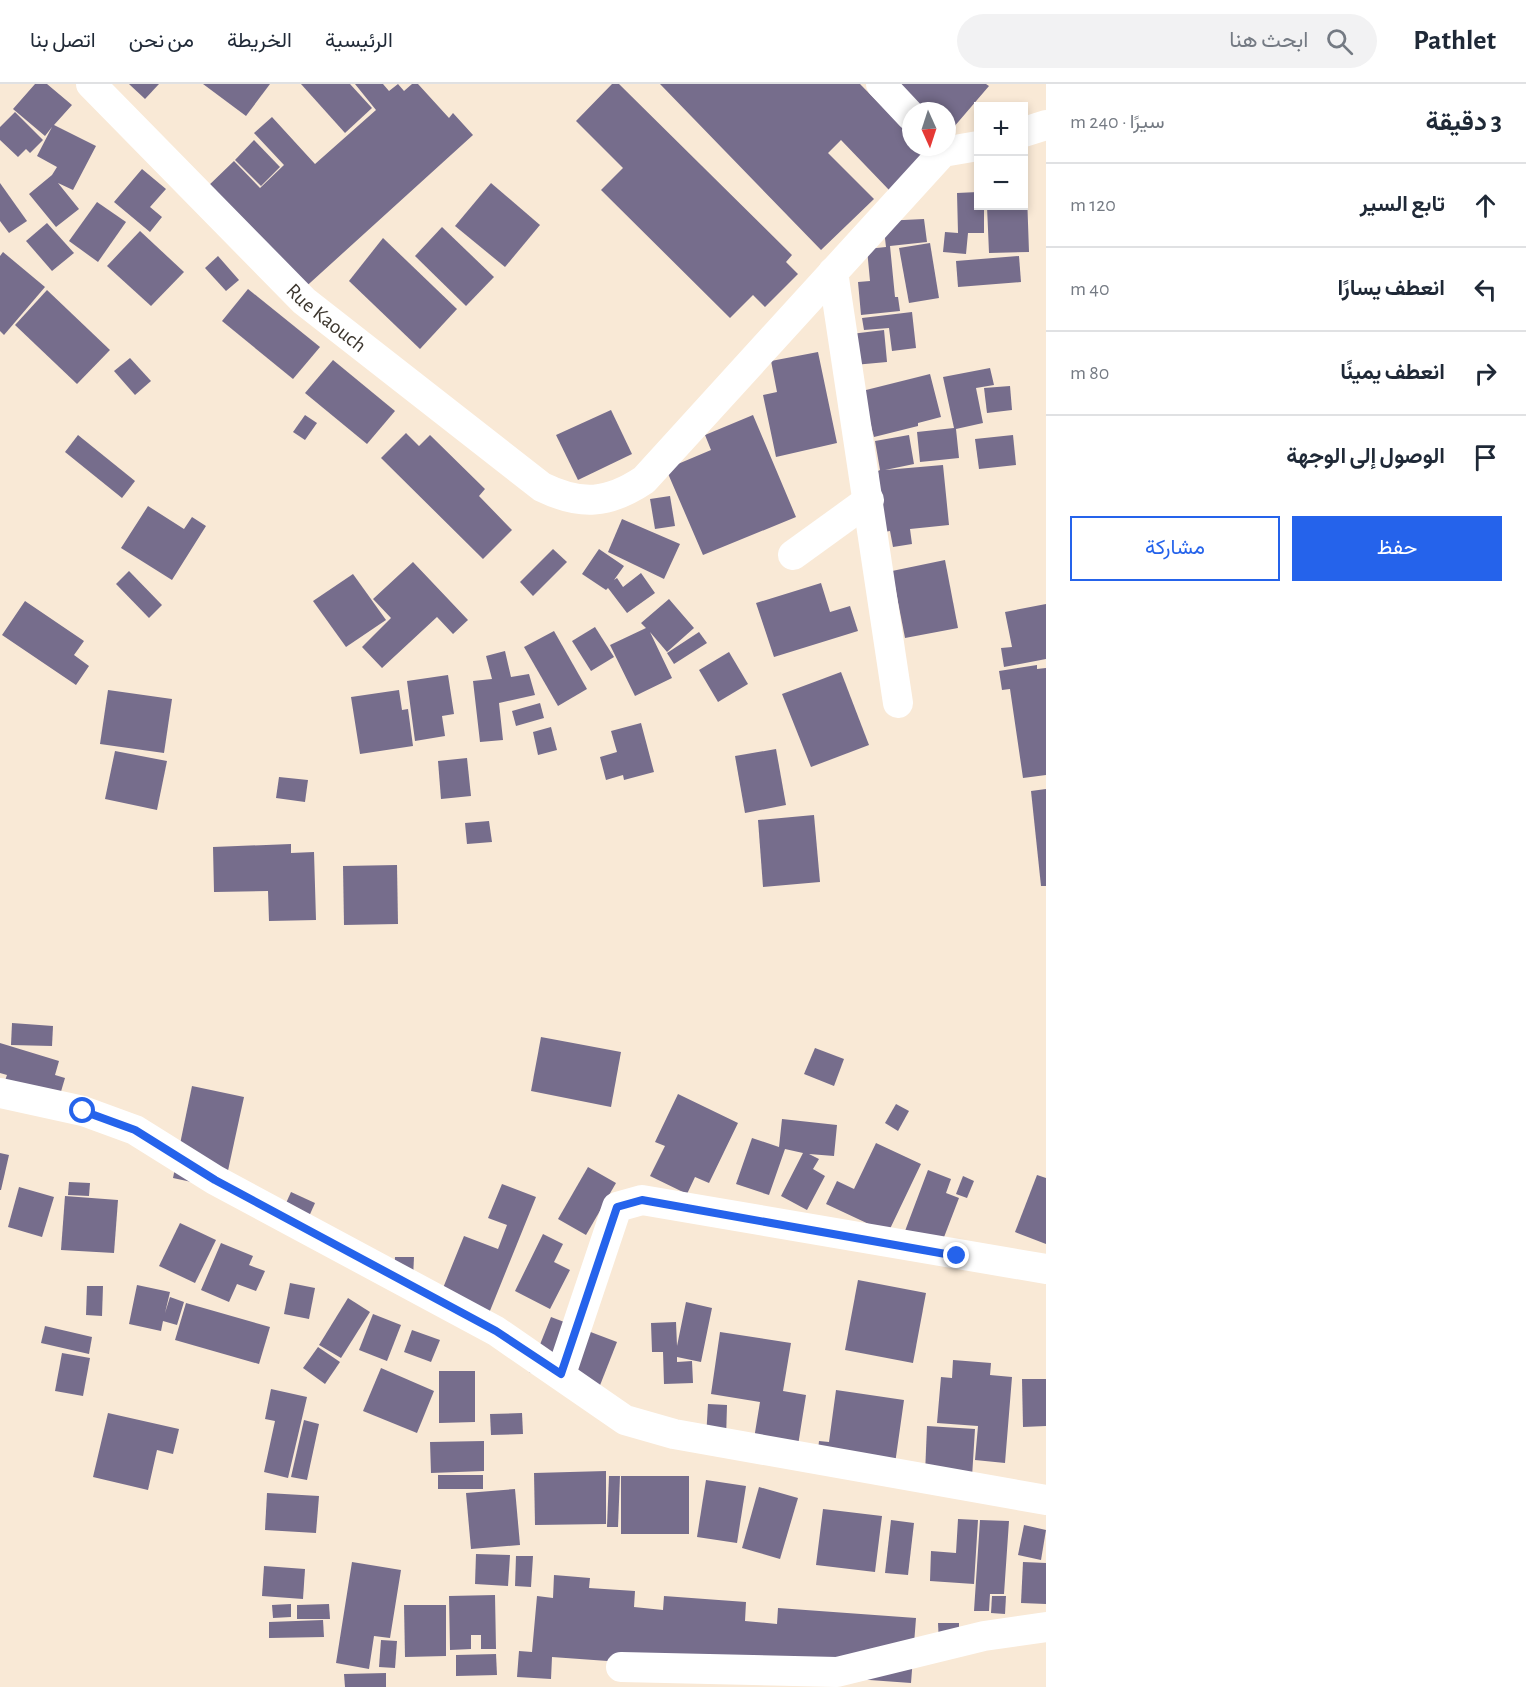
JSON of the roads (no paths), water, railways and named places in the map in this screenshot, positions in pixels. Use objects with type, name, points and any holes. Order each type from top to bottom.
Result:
[{"type":"street","name":"Rue Kaouch","points":[[91,84],[304,301],[542,487],[566,499],[595,499],[622,495],[644,480],[935,156]]},
{"type":"street","points":[[881,84],[902,106]]},
{"type":"street","points":[[1028,130],[1046,125]]},
{"type":"street","points":[[956,148],[974,146]]},
{"type":"street","points":[[833,272],[898,703]]},
{"type":"street","points":[[794,555],[869,500]]},
{"type":"street","points":[[0,1093],[83,1111],[135,1130],[215,1180],[496,1331],[625,1420],[674,1434],[1046,1500]]},
{"type":"street","points":[[561,1374],[617,1207],[627,1202],[642,1200],[1046,1269]]},
{"type":"street","points":[[621,1667],[837,1672],[984,1636],[1046,1627]]}]
